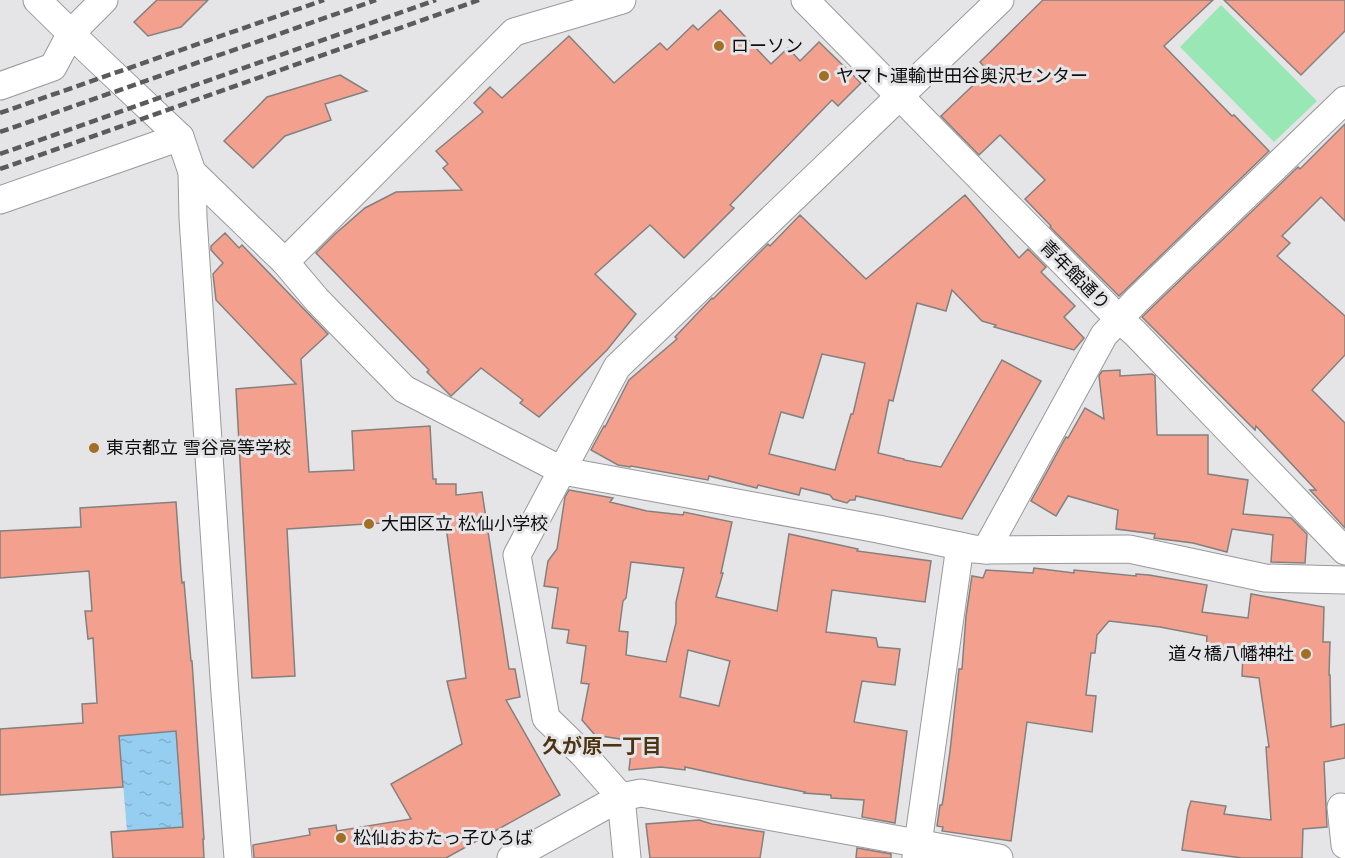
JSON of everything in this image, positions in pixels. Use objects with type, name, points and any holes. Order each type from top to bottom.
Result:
[{"type":"street","points":[[38,0],[180,137],[192,172],[225,693],[238,858]]},
{"type":"street","points":[[0,86],[53,67],[71,33],[104,0]]},
{"type":"street","points":[[285,262],[514,32],[622,0]]},
{"type":"street","name":"青年館通り","points":[[805,0],[1343,544]]},
{"type":"street","points":[[627,858],[621,797],[582,753],[546,718],[517,555],[617,367],[1000,0]]},
{"type":"street","points":[[917,851],[973,548],[1104,335],[1136,301],[1345,100]]},
{"type":"street","points":[[0,200],[180,137]]},
{"type":"street","points":[[192,172],[285,262],[317,300],[404,389],[563,471],[973,548],[1129,549],[1265,578],[1345,580]]},
{"type":"street","points":[[511,858],[621,797],[641,793],[917,851],[999,858]]},
{"type":"street","points":[[1341,807],[1345,845]]},
{"type":"green space","points":[[1221,5],[1317,101],[1274,142],[1180,47]]},
{"type":"water","points":[[176,731],[183,827],[127,831],[119,736]]},
{"type":"building","points":[[157,0],[208,0],[181,27],[148,36],[134,22]]},
{"type":"building","points":[[1043,0],[1213,0],[1164,46],[1269,151],[1119,296],[1025,199],[1045,180],[1000,135],[979,155],[941,116],[988,71],[980,62]]},
{"type":"building","points":[[1224,0],[1345,0],[1345,31],[1301,75]]},
{"type":"building","points":[[720,10],[771,64],[788,48],[800,61],[819,42],[861,83],[838,106],[832,100],[730,205],[734,208],[684,258],[650,225],[595,274],[636,314],[607,350],[539,417],[520,403],[523,400],[481,368],[451,396],[427,372],[429,370],[316,253],[365,208],[396,192],[462,190],[443,168],[448,164],[436,151],[483,112],[474,103],[490,87],[502,98],[569,36],[614,83],[660,43],[667,50],[693,25],[698,30]]},
{"type":"building","points":[[340,75],[367,91],[325,104],[331,120],[285,136],[253,168],[224,141],[267,97]]},
{"type":"building","points":[[1345,124],[1345,221],[1321,197],[1282,236],[1290,243],[1277,256],[1345,316],[1345,355],[1312,390],[1345,423],[1345,528],[1310,490],[1316,490],[1256,426],[1255,430],[1142,317]]},
{"type":"building","points":[[965,195],[1019,258],[1028,249],[1046,267],[1041,272],[1075,306],[1064,317],[1084,338],[1074,350],[994,327],[996,325],[982,321],[952,290],[946,311],[917,303],[893,401],[889,400],[878,453],[941,467],[1002,360],[1041,381],[962,519],[856,496],[855,500],[847,503],[833,499],[830,495],[801,488],[799,495],[758,485],[757,488],[709,476],[708,480],[618,465],[591,450],[629,380],[677,339],[675,337],[712,298],[768,244],[770,246],[800,215],[866,279]],"holes":[[[822,354],[865,363],[853,414],[851,414],[835,470],[769,454],[781,412],[803,418]]]},
{"type":"building","points":[[225,233],[239,248],[242,245],[328,334],[301,359],[309,472],[354,470],[352,431],[430,426],[433,479],[436,479],[436,484],[456,484],[456,495],[482,492],[509,669],[515,669],[520,697],[506,700],[560,795],[446,858],[254,858],[253,845],[310,835],[309,829],[336,825],[337,831],[411,819],[391,784],[462,744],[447,681],[466,678],[445,519],[287,529],[295,676],[252,678],[236,389],[296,384],[216,300],[213,274],[223,263],[211,250],[211,246]]},
{"type":"building","points":[[1120,370],[1120,376],[1152,374],[1155,376],[1157,435],[1208,435],[1208,474],[1248,480],[1243,514],[1291,518],[1307,534],[1305,563],[1271,562],[1273,535],[1232,529],[1227,552],[1193,543],[1154,538],[1155,534],[1116,529],[1118,510],[1068,496],[1056,516],[1031,501],[1066,437],[1068,438],[1085,408],[1104,419],[1099,376],[1102,371]]},
{"type":"building","points":[[569,490],[613,498],[610,502],[647,511],[683,515],[684,512],[732,522],[721,573],[723,573],[716,597],[777,611],[789,534],[858,549],[857,551],[931,561],[925,602],[832,590],[826,632],[876,638],[878,647],[900,649],[895,685],[862,681],[854,722],[907,731],[895,823],[862,817],[864,800],[831,798],[831,795],[804,793],[685,767],[685,770],[661,767],[629,770],[632,741],[595,735],[582,720],[589,684],[581,683],[586,646],[567,643],[569,630],[552,628],[558,588],[544,586],[548,561],[557,549],[565,497]],"holes":[[[631,562],[684,568],[676,602],[676,623],[666,662],[626,655],[628,632],[619,631]],[[688,650],[730,661],[719,706],[680,697]]]},
{"type":"building","points":[[176,502],[182,583],[184,582],[192,661],[204,858],[113,858],[111,832],[183,827],[176,731],[119,736],[123,787],[0,795],[0,729],[83,723],[82,704],[97,703],[93,638],[88,639],[85,611],[92,611],[89,571],[0,578],[0,531],[81,527],[80,508]]},
{"type":"building","points":[[1034,568],[1074,573],[1074,570],[1136,576],[1136,574],[1149,575],[1207,585],[1202,612],[1248,618],[1251,594],[1324,607],[1323,642],[1330,642],[1331,727],[1345,724],[1345,758],[1324,762],[1327,827],[1303,829],[1302,858],[1242,858],[1182,850],[1191,801],[1226,806],[1224,814],[1271,820],[1266,747],[1269,747],[1259,678],[1242,676],[1243,655],[1206,650],[1207,636],[1109,621],[1097,635],[1095,653],[1091,653],[1086,695],[1096,696],[1092,732],[1027,722],[1011,841],[942,831],[943,827],[937,826],[950,751],[959,669],[962,669],[972,576],[983,578],[986,570],[1033,573]]},
{"type":"building","points":[[699,820],[764,832],[760,858],[650,858],[646,824]]},
{"type":"building","points":[[857,848],[891,854],[891,858],[856,858]]},
{"type":"railway","points":[[0,113],[324,0]]},
{"type":"railway","points":[[0,132],[376,0]]},
{"type":"railway","points":[[0,154],[436,0]]},
{"type":"railway","points":[[0,169],[479,0]]},
{"type":"place","name":"ローソン","points":[[719,46]]},
{"type":"place","name":"ヤマト運輸世田谷奥沢センター","points":[[824,76]]},
{"type":"place","name":"東京都立 雪谷高等学校","points":[[94,448]]},
{"type":"place","name":"大田区立 松仙小学校","points":[[369,524]]},
{"type":"place","name":"道々橋八幡神社","points":[[1306,654]]},
{"type":"place","name":"松仙おおたっ子ひろば","points":[[341,838]]},
{"type":"district","name":"久が原一丁目","points":[[602,746]]}]
